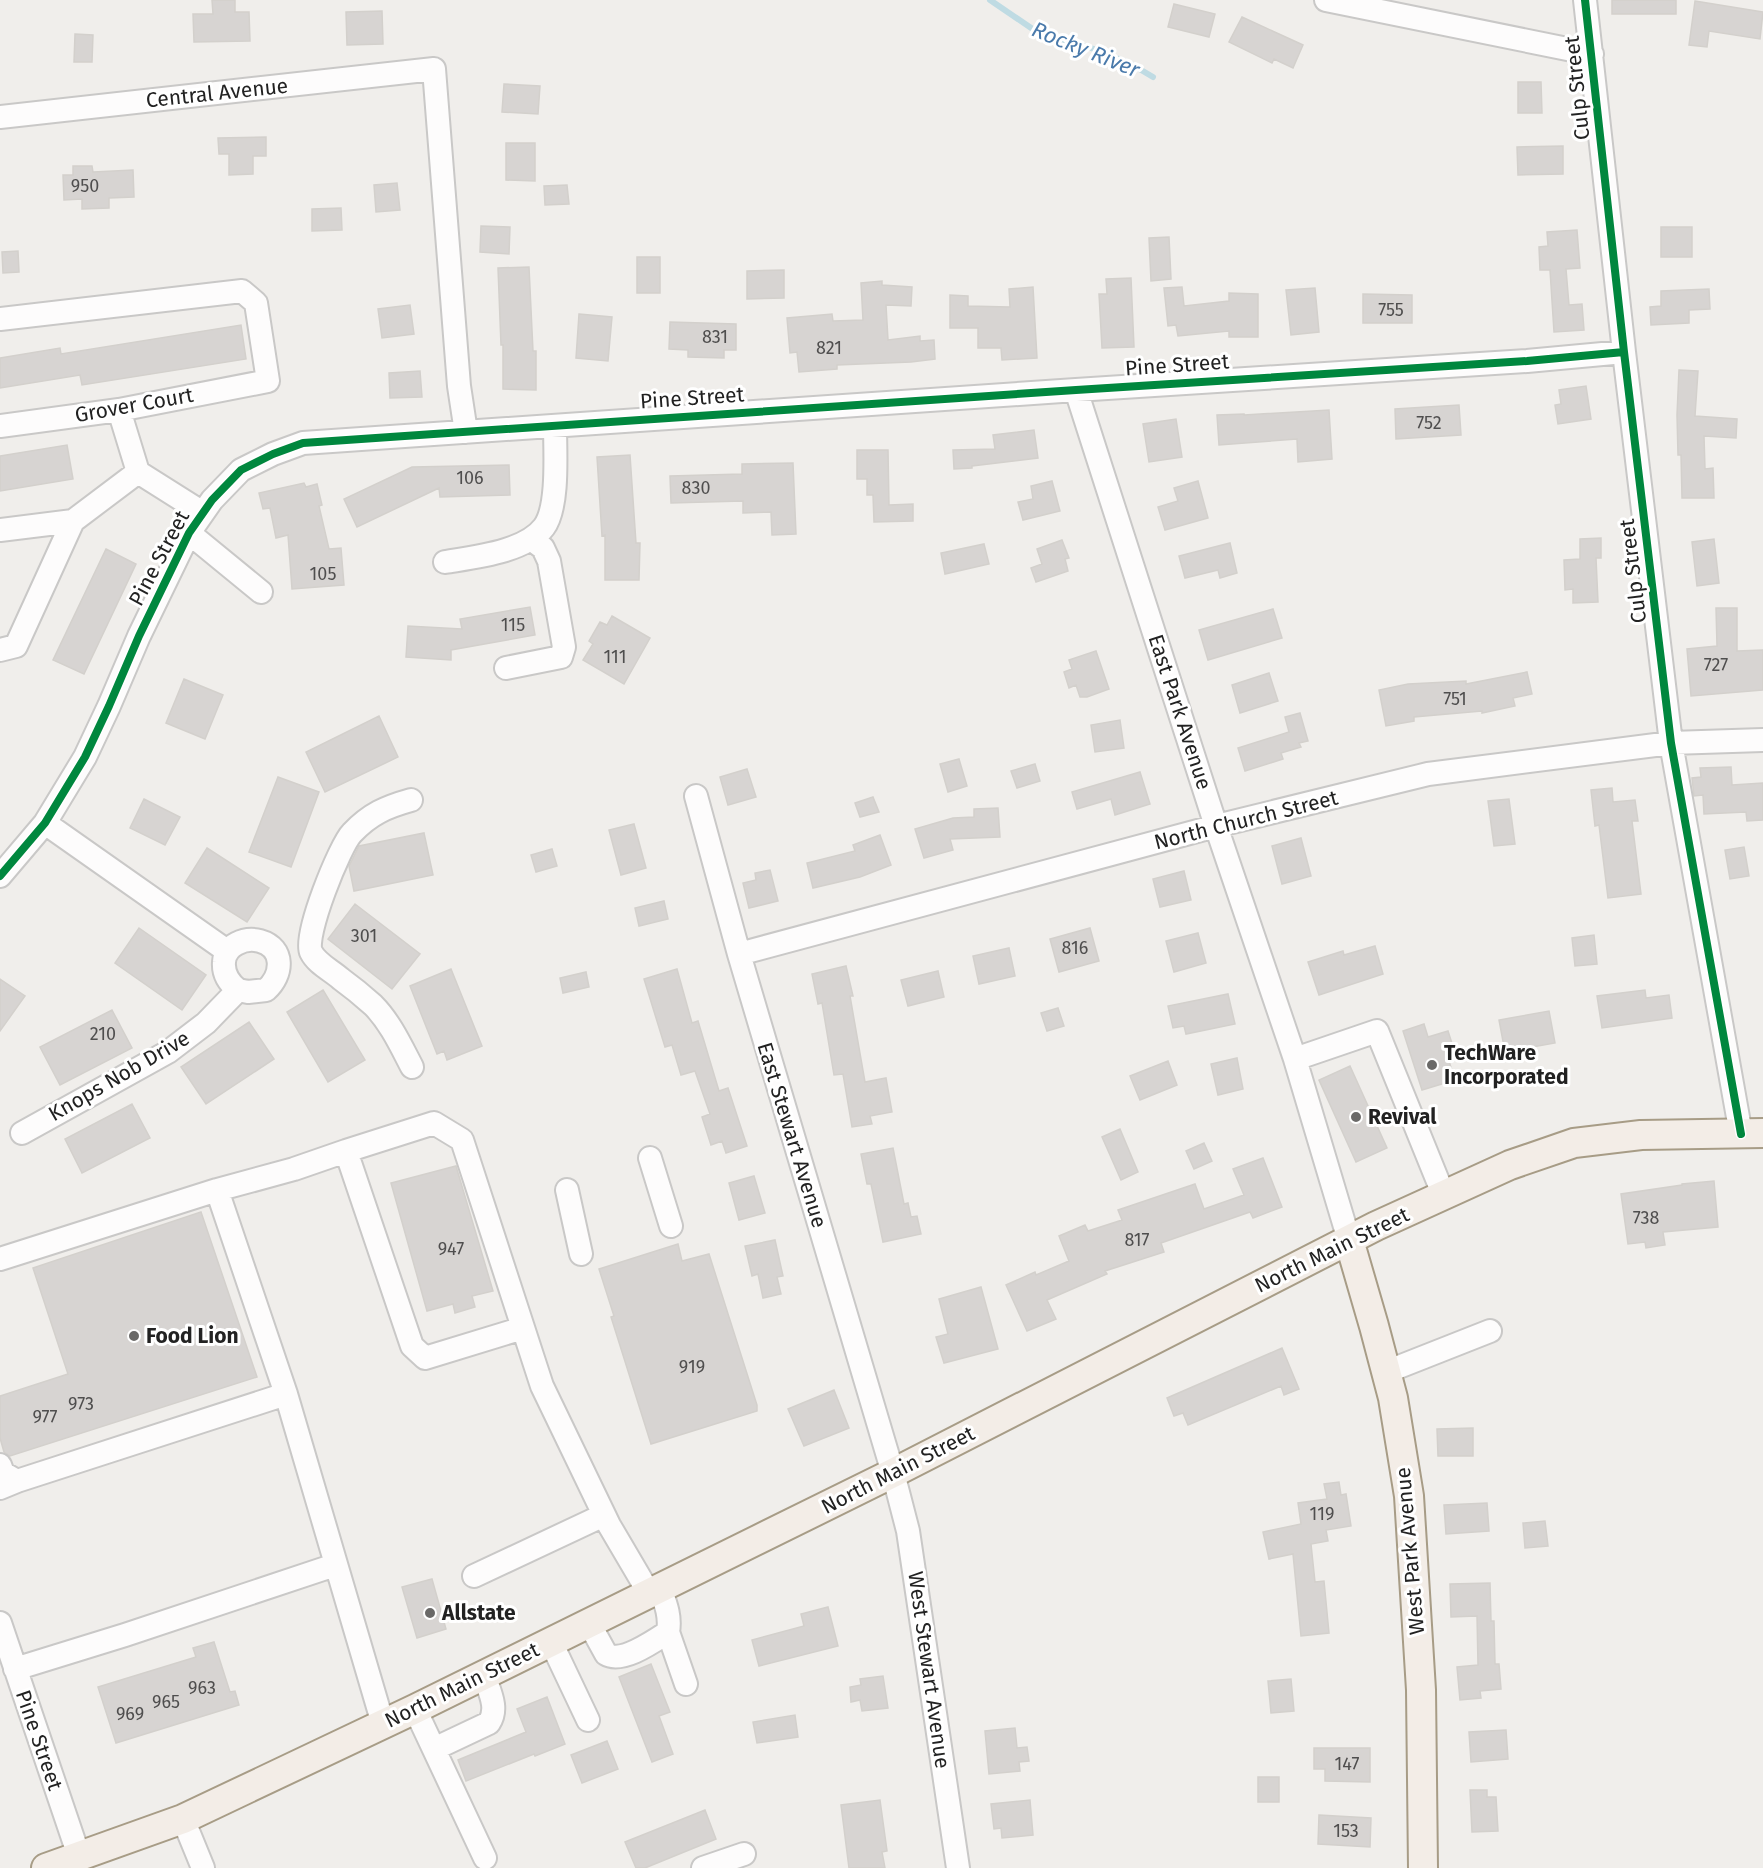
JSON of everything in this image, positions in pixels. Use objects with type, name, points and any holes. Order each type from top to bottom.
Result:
[{"type":"main road","name":"North Main Street","points":[[46,1868],[183,1819],[415,1709],[893,1473],[1349,1240],[1510,1165],[1574,1143],[1641,1135],[1752,1134]]},
{"type":"main road","name":"West Park Avenue","points":[[1349,1240],[1393,1398],[1408,1496],[1422,1690],[1423,1868]]},
{"type":"street","points":[[1326,0],[1592,54]]},
{"type":"street","name":"Culp Street","points":[[1585,0],[1671,743],[1752,1134]]},
{"type":"street","name":"Central Avenue","points":[[0,117],[434,69],[459,386],[466,432]]},
{"type":"street","name":"Grover Court","points":[[0,319],[242,291],[256,303],[268,381],[119,410],[0,426]]},
{"type":"street","name":"Pine Street","points":[[0,876],[45,823],[85,757],[189,533],[212,500],[241,470],[273,454],[303,443],[1527,361],[1624,352]]},
{"type":"street","name":"East Park Avenue","points":[[1077,390],[1216,826],[1296,1059],[1349,1240]]},
{"type":"street","points":[[119,410],[138,472],[203,513]]},
{"type":"street","points":[[445,562],[477,557],[515,546],[531,540],[545,526],[551,511],[554,493],[555,426]]},
{"type":"street","points":[[0,650],[16,646],[73,521],[138,472]]},
{"type":"street","points":[[0,530],[73,521]]},
{"type":"street","points":[[189,533],[261,592]]},
{"type":"street","points":[[506,668],[561,657],[564,647],[549,561],[543,548],[531,540]]},
{"type":"street","name":"North Church Street","points":[[739,954],[1216,826],[1428,774],[1671,743],[1763,740]]},
{"type":"street","name":"East Stewart Avenue","points":[[696,796],[739,954],[893,1473]]},
{"type":"street","points":[[411,800],[374,813],[345,841],[314,920],[309,936],[309,950],[318,962],[376,1008],[390,1027],[412,1067]]},
{"type":"street","points":[[45,823],[227,951]]},
{"type":"street","points":[[258,941],[273,950],[279,959],[278,976],[266,990],[248,992],[238,990],[226,978],[224,960],[227,951],[238,943],[258,941]]},
{"type":"street","points":[[279,959],[309,950]]},
{"type":"street","name":"Knops Nob Drive","points":[[22,1132],[168,1052],[206,1023],[238,990]]},
{"type":"street","points":[[1296,1059],[1377,1031],[1444,1196]]},
{"type":"street","points":[[0,1259],[434,1123],[462,1140],[542,1386],[604,1515],[668,1611],[670,1624],[668,1632],[686,1684]]},
{"type":"street","points":[[346,1151],[412,1346],[425,1358],[523,1328]]},
{"type":"street","points":[[650,1158],[671,1226]]},
{"type":"street","points":[[217,1190],[286,1394],[383,1724]]},
{"type":"street","points":[[567,1190],[581,1254]]},
{"type":"street","points":[[1386,1372],[1490,1331]]},
{"type":"street","points":[[0,1465],[9,1484],[286,1394]]},
{"type":"street","name":"West Stewart Avenue","points":[[893,1473],[908,1531],[958,1868]]},
{"type":"street","points":[[474,1576],[604,1515]]},
{"type":"street","points":[[15,1669],[335,1565]]},
{"type":"street","name":"Pine Street","points":[[0,1623],[79,1857]]},
{"type":"street","points":[[589,1623],[606,1654],[614,1658],[651,1643],[668,1632]]},
{"type":"street","points":[[551,1642],[588,1720]]},
{"type":"street","points":[[434,1749],[489,1723],[494,1716],[493,1701],[484,1675]]},
{"type":"street","points":[[415,1709],[485,1858]]},
{"type":"street","points":[[183,1819],[203,1868]]},
{"type":"street","points":[[704,1868],[744,1854]]},
{"type":"building","points":[[212,0],[235,0],[235,12],[249,12],[250,41],[194,42],[193,14],[213,14]]},
{"type":"building","points":[[1612,0],[1676,0],[1676,14],[1612,14]]},
{"type":"building","points":[[1695,1],[1763,12],[1760,39],[1709,31],[1707,47],[1689,45]]},
{"type":"building","points":[[1174,4],[1215,14],[1209,37],[1168,27]]},
{"type":"building","points":[[382,11],[383,44],[347,45],[346,12]]},
{"type":"building","points":[[1242,17],[1303,45],[1293,68],[1274,59],[1272,63],[1229,42]]},
{"type":"building","points":[[75,34],[93,35],[92,62],[74,62]]},
{"type":"building","points":[[1518,82],[1541,82],[1542,113],[1518,113]]},
{"type":"building","points":[[504,84],[540,86],[538,114],[502,112]]},
{"type":"building","points":[[266,137],[266,156],[253,156],[253,174],[229,175],[229,154],[219,154],[218,138]]},
{"type":"building","points":[[506,143],[535,143],[535,181],[506,180]]},
{"type":"building","points":[[1563,146],[1563,174],[1518,175],[1517,147]]},
{"type":"building","points":[[73,166],[92,166],[93,172],[133,170],[134,197],[109,198],[109,208],[82,209],[82,199],[64,200],[63,175],[73,175]]},
{"type":"building","points":[[397,183],[400,210],[376,212],[374,185]]},
{"type":"building","points":[[567,185],[569,204],[545,205],[544,186]]},
{"type":"building","points":[[341,208],[342,230],[312,231],[312,209]]},
{"type":"building","points":[[481,226],[510,227],[509,254],[480,252]]},
{"type":"building","points":[[1661,227],[1692,227],[1692,257],[1661,257]]},
{"type":"building","points":[[1577,230],[1580,268],[1566,269],[1569,305],[1582,304],[1584,330],[1554,332],[1550,270],[1540,270],[1539,247],[1548,246],[1547,232]]},
{"type":"building","points":[[1169,237],[1171,279],[1151,281],[1149,238]]},
{"type":"building","points":[[18,251],[19,272],[3,273],[2,252]]},
{"type":"building","points":[[637,257],[660,257],[660,293],[637,293]]},
{"type":"building","points":[[529,267],[533,351],[536,351],[536,390],[503,389],[503,345],[501,345],[498,268]]},
{"type":"building","points":[[784,270],[784,298],[747,299],[747,271]]},
{"type":"building","points":[[1131,278],[1134,347],[1102,348],[1099,294],[1107,294],[1106,279]]},
{"type":"building","points":[[882,281],[882,285],[912,287],[911,306],[886,305],[888,340],[920,336],[920,341],[934,340],[935,359],[837,365],[837,369],[799,372],[797,352],[790,353],[787,318],[832,314],[833,321],[863,320],[861,283]]},
{"type":"building","points":[[1033,287],[1037,358],[1002,360],[1001,348],[978,348],[978,328],[950,328],[950,295],[968,296],[968,306],[1010,307],[1009,289]]},
{"type":"building","points":[[1182,287],[1184,306],[1229,301],[1229,293],[1258,294],[1258,337],[1229,337],[1229,331],[1178,336],[1176,325],[1168,326],[1164,288]]},
{"type":"building","points":[[1315,288],[1319,332],[1291,335],[1286,290]]},
{"type":"building","points":[[1709,289],[1710,309],[1689,310],[1689,323],[1651,325],[1650,307],[1661,306],[1661,291]]},
{"type":"building","points":[[1363,294],[1412,295],[1412,323],[1363,323]]},
{"type":"building","points":[[410,305],[414,334],[382,338],[378,309]]},
{"type":"building","points":[[579,314],[612,317],[608,361],[576,358]]},
{"type":"building","points":[[670,322],[736,324],[736,350],[724,350],[724,358],[688,357],[688,350],[669,349]]},
{"type":"building","points":[[241,325],[246,359],[82,385],[80,375],[0,388],[0,358],[60,348],[61,354]]},
{"type":"building","points":[[1679,370],[1698,371],[1695,416],[1737,419],[1736,438],[1704,436],[1705,469],[1713,468],[1714,498],[1682,498],[1677,415]]},
{"type":"building","points":[[420,371],[422,397],[390,398],[389,373]]},
{"type":"building","points":[[1586,386],[1591,419],[1558,424],[1555,405],[1561,404],[1559,390]]},
{"type":"building","points":[[1459,405],[1461,435],[1396,439],[1395,409]]},
{"type":"building","points":[[1329,410],[1332,459],[1298,462],[1297,439],[1219,445],[1217,415]]},
{"type":"building","points":[[1176,419],[1182,457],[1149,462],[1143,424]]},
{"type":"building","points":[[1034,430],[1038,458],[954,469],[953,450],[995,449],[993,435]]},
{"type":"building","points":[[67,445],[73,479],[0,491],[0,456]]},
{"type":"building","points":[[857,450],[888,450],[889,505],[913,504],[913,521],[874,522],[873,495],[867,495],[867,479],[857,479]]},
{"type":"building","points":[[630,455],[636,543],[640,543],[639,580],[605,580],[605,535],[602,536],[597,457]]},
{"type":"building","points":[[793,463],[796,534],[772,535],[771,512],[743,513],[743,501],[671,503],[670,476],[742,474],[742,464]]},
{"type":"building","points":[[509,465],[510,495],[440,497],[439,488],[357,527],[344,499],[412,467]]},
{"type":"building","points":[[1052,481],[1060,511],[1023,520],[1018,502],[1033,499],[1031,486]]},
{"type":"building","points":[[1198,481],[1208,518],[1165,530],[1158,507],[1178,501],[1174,488]]},
{"type":"building","points":[[304,483],[306,487],[317,484],[322,505],[319,506],[329,549],[341,548],[344,585],[292,589],[288,535],[276,538],[270,508],[263,509],[259,493]]},
{"type":"building","points":[[1601,538],[1601,558],[1596,558],[1598,602],[1573,603],[1573,589],[1565,590],[1564,560],[1580,559],[1580,539]]},
{"type":"building","points":[[1714,539],[1719,583],[1697,586],[1692,542]]},
{"type":"building","points":[[1062,540],[1069,558],[1065,559],[1068,571],[1036,582],[1031,568],[1042,564],[1037,549]]},
{"type":"building","points":[[1230,543],[1237,573],[1220,578],[1218,570],[1185,578],[1179,556]]},
{"type":"building","points":[[984,544],[989,564],[945,574],[941,553]]},
{"type":"building","points":[[106,549],[136,564],[84,674],[53,660]]},
{"type":"building","points":[[530,607],[535,635],[451,650],[451,660],[406,657],[408,626],[462,629],[460,619]]},
{"type":"building","points":[[1716,608],[1737,608],[1737,651],[1763,650],[1763,690],[1691,696],[1687,649],[1717,646]]},
{"type":"building","points":[[1273,609],[1282,638],[1208,660],[1199,630]]},
{"type":"building","points":[[612,616],[650,638],[624,684],[583,660],[593,644],[589,641],[600,622],[607,625]]},
{"type":"building","points":[[1096,651],[1109,689],[1087,697],[1080,697],[1076,685],[1069,688],[1064,672],[1072,669],[1069,660]]},
{"type":"building","points":[[1527,672],[1532,694],[1513,698],[1515,706],[1482,713],[1482,711],[1414,717],[1414,721],[1386,726],[1379,690],[1408,684],[1466,681],[1466,684]]},
{"type":"building","points":[[1269,673],[1278,701],[1240,713],[1232,685]]},
{"type":"building","points":[[184,679],[223,695],[205,739],[166,723]]},
{"type":"building","points":[[1300,713],[1308,741],[1299,743],[1301,747],[1281,753],[1283,759],[1245,771],[1238,748],[1289,732],[1285,717]]},
{"type":"building","points":[[379,716],[398,757],[325,792],[306,752]]},
{"type":"building","points":[[1120,720],[1124,748],[1095,752],[1091,725]]},
{"type":"building","points":[[959,759],[967,786],[948,792],[940,764]]},
{"type":"building","points":[[1035,764],[1040,781],[1017,788],[1011,771]]},
{"type":"building","points":[[1731,767],[1732,785],[1763,783],[1763,820],[1747,821],[1746,812],[1704,814],[1703,795],[1694,796],[1692,778],[1701,777],[1700,768]]},
{"type":"building","points":[[747,769],[756,797],[728,805],[720,777]]},
{"type":"building","points":[[1140,772],[1150,804],[1115,815],[1111,799],[1077,809],[1072,792]]},
{"type":"building","points":[[278,777],[319,792],[291,867],[249,852]]},
{"type":"building","points":[[1612,788],[1613,802],[1635,800],[1638,821],[1632,821],[1641,894],[1608,898],[1599,825],[1595,826],[1591,790]]},
{"type":"building","points":[[873,797],[879,812],[860,817],[855,803]]},
{"type":"building","points":[[144,799],[180,817],[165,845],[130,828]]},
{"type":"building","points":[[1509,799],[1515,844],[1494,846],[1488,801]]},
{"type":"building","points":[[998,808],[1000,837],[950,839],[953,850],[924,858],[915,829],[953,818],[974,817],[974,809]]},
{"type":"building","points":[[634,824],[646,868],[621,875],[609,830]]},
{"type":"building","points":[[424,833],[433,875],[354,891],[349,866],[359,846]]},
{"type":"building","points":[[880,835],[891,865],[860,877],[813,888],[807,863],[855,851],[853,845]]},
{"type":"building","points":[[1301,838],[1311,876],[1282,884],[1272,846]]},
{"type":"building","points":[[1744,847],[1749,876],[1730,879],[1725,850]]},
{"type":"building","points":[[207,848],[269,888],[247,922],[185,883]]},
{"type":"building","points":[[552,849],[557,866],[536,872],[531,855]]},
{"type":"building","points":[[770,870],[778,901],[749,908],[743,883],[756,880],[755,873]]},
{"type":"building","points":[[1184,871],[1191,900],[1160,907],[1153,879]]},
{"type":"building","points":[[664,901],[668,919],[639,926],[635,908]]},
{"type":"building","points":[[355,904],[420,954],[392,989],[328,939]]},
{"type":"building","points":[[139,928],[206,975],[182,1010],[115,963]]},
{"type":"building","points":[[1090,928],[1099,961],[1059,972],[1050,939]]},
{"type":"building","points":[[1198,933],[1206,963],[1174,972],[1166,941]]},
{"type":"building","points":[[1594,935],[1597,964],[1575,966],[1572,938]]},
{"type":"building","points":[[1375,946],[1383,974],[1319,995],[1308,962],[1343,951],[1344,955]]},
{"type":"building","points":[[1009,948],[1015,976],[979,984],[973,956]]},
{"type":"building","points":[[846,966],[853,996],[850,996],[865,1082],[886,1078],[892,1112],[870,1116],[872,1124],[852,1127],[843,1074],[834,1075],[822,1003],[818,1004],[812,974]]},
{"type":"building","points":[[451,969],[482,1046],[447,1060],[444,1051],[437,1054],[410,986]]},
{"type":"building","points":[[677,969],[692,1023],[698,1021],[719,1091],[728,1088],[747,1146],[726,1153],[722,1141],[711,1145],[702,1117],[710,1114],[695,1071],[681,1075],[672,1045],[665,1047],[644,979]]},
{"type":"building","points":[[938,971],[944,997],[908,1006],[901,980]]},
{"type":"building","points":[[586,972],[589,987],[563,993],[560,978]]},
{"type":"building","points":[[0,979],[25,996],[0,1031]]},
{"type":"building","points":[[323,990],[365,1060],[328,1082],[287,1012]]},
{"type":"building","points":[[1645,990],[1646,998],[1669,995],[1672,1018],[1602,1028],[1597,996]]},
{"type":"building","points":[[1228,994],[1235,1024],[1186,1034],[1184,1026],[1173,1028],[1168,1006]]},
{"type":"building","points":[[1058,1008],[1064,1026],[1047,1031],[1041,1013]]},
{"type":"building","points":[[112,1010],[132,1048],[60,1085],[40,1047]]},
{"type":"building","points":[[1549,1011],[1555,1043],[1505,1052],[1499,1020]]},
{"type":"building","points":[[249,1022],[274,1059],[206,1104],[181,1067]]},
{"type":"building","points":[[1424,1024],[1428,1037],[1448,1031],[1456,1056],[1448,1058],[1455,1080],[1422,1090],[1403,1031]]},
{"type":"building","points":[[1237,1058],[1243,1089],[1218,1095],[1211,1064]]},
{"type":"building","points":[[1168,1061],[1177,1085],[1140,1100],[1130,1076]]},
{"type":"building","points":[[1350,1066],[1387,1148],[1356,1162],[1319,1080]]},
{"type":"building","points":[[132,1104],[150,1138],[82,1173],[65,1139]]},
{"type":"building","points":[[1120,1129],[1138,1172],[1121,1180],[1102,1137]]},
{"type":"building","points":[[1204,1143],[1212,1161],[1194,1169],[1186,1151]]},
{"type":"building","points":[[893,1148],[904,1204],[908,1203],[911,1217],[917,1216],[921,1234],[883,1242],[871,1184],[867,1184],[861,1154]]},
{"type":"building","points":[[1263,1158],[1282,1207],[1253,1218],[1250,1212],[1161,1243],[1164,1252],[1105,1271],[1107,1274],[1047,1300],[1056,1319],[1027,1331],[1006,1285],[1035,1272],[1036,1275],[1069,1261],[1059,1236],[1085,1225],[1088,1231],[1122,1220],[1118,1210],[1195,1184],[1204,1209],[1244,1195],[1233,1169]]},
{"type":"building","points":[[456,1166],[493,1291],[472,1296],[475,1307],[455,1313],[453,1304],[427,1311],[391,1183]]},
{"type":"building","points":[[754,1176],[765,1213],[739,1220],[729,1183]]},
{"type":"building","points":[[1714,1181],[1718,1227],[1663,1232],[1665,1245],[1646,1248],[1645,1242],[1628,1244],[1621,1194]]},
{"type":"building","points":[[201,1212],[257,1377],[10,1456],[4,1452],[0,1438],[0,1396],[68,1374],[33,1268]]},
{"type":"building","points":[[775,1240],[783,1276],[777,1277],[781,1294],[763,1298],[758,1274],[752,1276],[745,1246]]},
{"type":"building","points":[[678,1244],[682,1261],[709,1254],[757,1411],[651,1444],[611,1317],[614,1316],[599,1269]]},
{"type":"building","points":[[981,1287],[998,1349],[944,1363],[936,1337],[948,1334],[939,1299]]},
{"type":"building","points":[[1282,1348],[1299,1389],[1284,1395],[1281,1386],[1188,1425],[1183,1413],[1174,1416],[1167,1398]]},
{"type":"building","points":[[834,1390],[849,1428],[804,1446],[788,1409]]},
{"type":"building","points":[[1473,1428],[1473,1456],[1438,1456],[1437,1429]]},
{"type":"building","points":[[1339,1482],[1341,1495],[1346,1494],[1351,1526],[1326,1530],[1328,1541],[1311,1544],[1315,1582],[1324,1581],[1329,1633],[1301,1636],[1293,1554],[1269,1559],[1263,1532],[1301,1524],[1298,1503],[1327,1499],[1324,1484]]},
{"type":"building","points":[[1487,1503],[1489,1531],[1446,1534],[1444,1505]]},
{"type":"building","points":[[1545,1521],[1548,1546],[1525,1548],[1523,1523]]},
{"type":"building","points":[[432,1579],[446,1629],[417,1638],[402,1587]]},
{"type":"building","points":[[1490,1583],[1495,1664],[1499,1664],[1501,1689],[1480,1691],[1481,1698],[1460,1700],[1457,1667],[1478,1665],[1477,1616],[1451,1617],[1450,1584]]},
{"type":"building","points":[[828,1607],[838,1646],[759,1666],[752,1640],[804,1626],[801,1614]]},
{"type":"building","points":[[214,1642],[230,1692],[235,1691],[239,1705],[116,1743],[98,1687],[196,1657],[193,1648]]},
{"type":"building","points":[[651,1664],[670,1712],[659,1716],[673,1754],[652,1762],[619,1677]]},
{"type":"building","points":[[883,1676],[888,1708],[862,1711],[860,1700],[851,1702],[850,1687],[861,1685],[860,1679]]},
{"type":"building","points":[[1291,1679],[1294,1711],[1271,1713],[1268,1681]]},
{"type":"building","points":[[547,1697],[565,1744],[466,1781],[458,1760],[526,1732],[517,1709]]},
{"type":"building","points":[[795,1715],[798,1737],[757,1743],[753,1722]]},
{"type":"building","points":[[1015,1728],[1017,1748],[1027,1747],[1029,1761],[1019,1762],[1020,1771],[989,1774],[985,1731]]},
{"type":"building","points":[[1506,1730],[1508,1759],[1471,1762],[1469,1732]]},
{"type":"building","points":[[607,1741],[618,1769],[582,1783],[571,1755]]},
{"type":"building","points":[[1314,1748],[1370,1748],[1370,1782],[1325,1781],[1325,1769],[1314,1769]]},
{"type":"building","points":[[1258,1777],[1279,1777],[1279,1802],[1258,1802]]},
{"type":"building","points":[[1470,1790],[1487,1790],[1487,1797],[1496,1797],[1498,1831],[1472,1832]]},
{"type":"building","points":[[880,1800],[887,1851],[882,1852],[885,1868],[849,1868],[841,1805]]},
{"type":"building","points":[[1030,1800],[1033,1835],[1002,1838],[1001,1828],[994,1829],[991,1804]]},
{"type":"building","points":[[705,1810],[716,1839],[645,1868],[636,1868],[625,1842]]},
{"type":"building","points":[[1319,1815],[1371,1818],[1370,1847],[1318,1844]]},
{"type":"waterway","name":"Rocky River","points":[[990,0],[1037,32],[1094,49],[1131,64],[1153,77]]},
{"type":"cycle path","points":[[1585,0],[1671,743],[1741,1134]]},
{"type":"cycle path","points":[[0,876],[45,823],[85,757],[139,636],[189,533],[212,500],[241,470],[273,454],[303,443],[1527,361],[1624,352]]},
{"type":"place","name":"TechWare Incorporated","points":[[1432,1065]]},
{"type":"place","name":"Revival","points":[[1356,1117]]},
{"type":"place","name":"Food Lion","points":[[134,1336]]},
{"type":"place","name":"Allstate","points":[[430,1613]]}]
